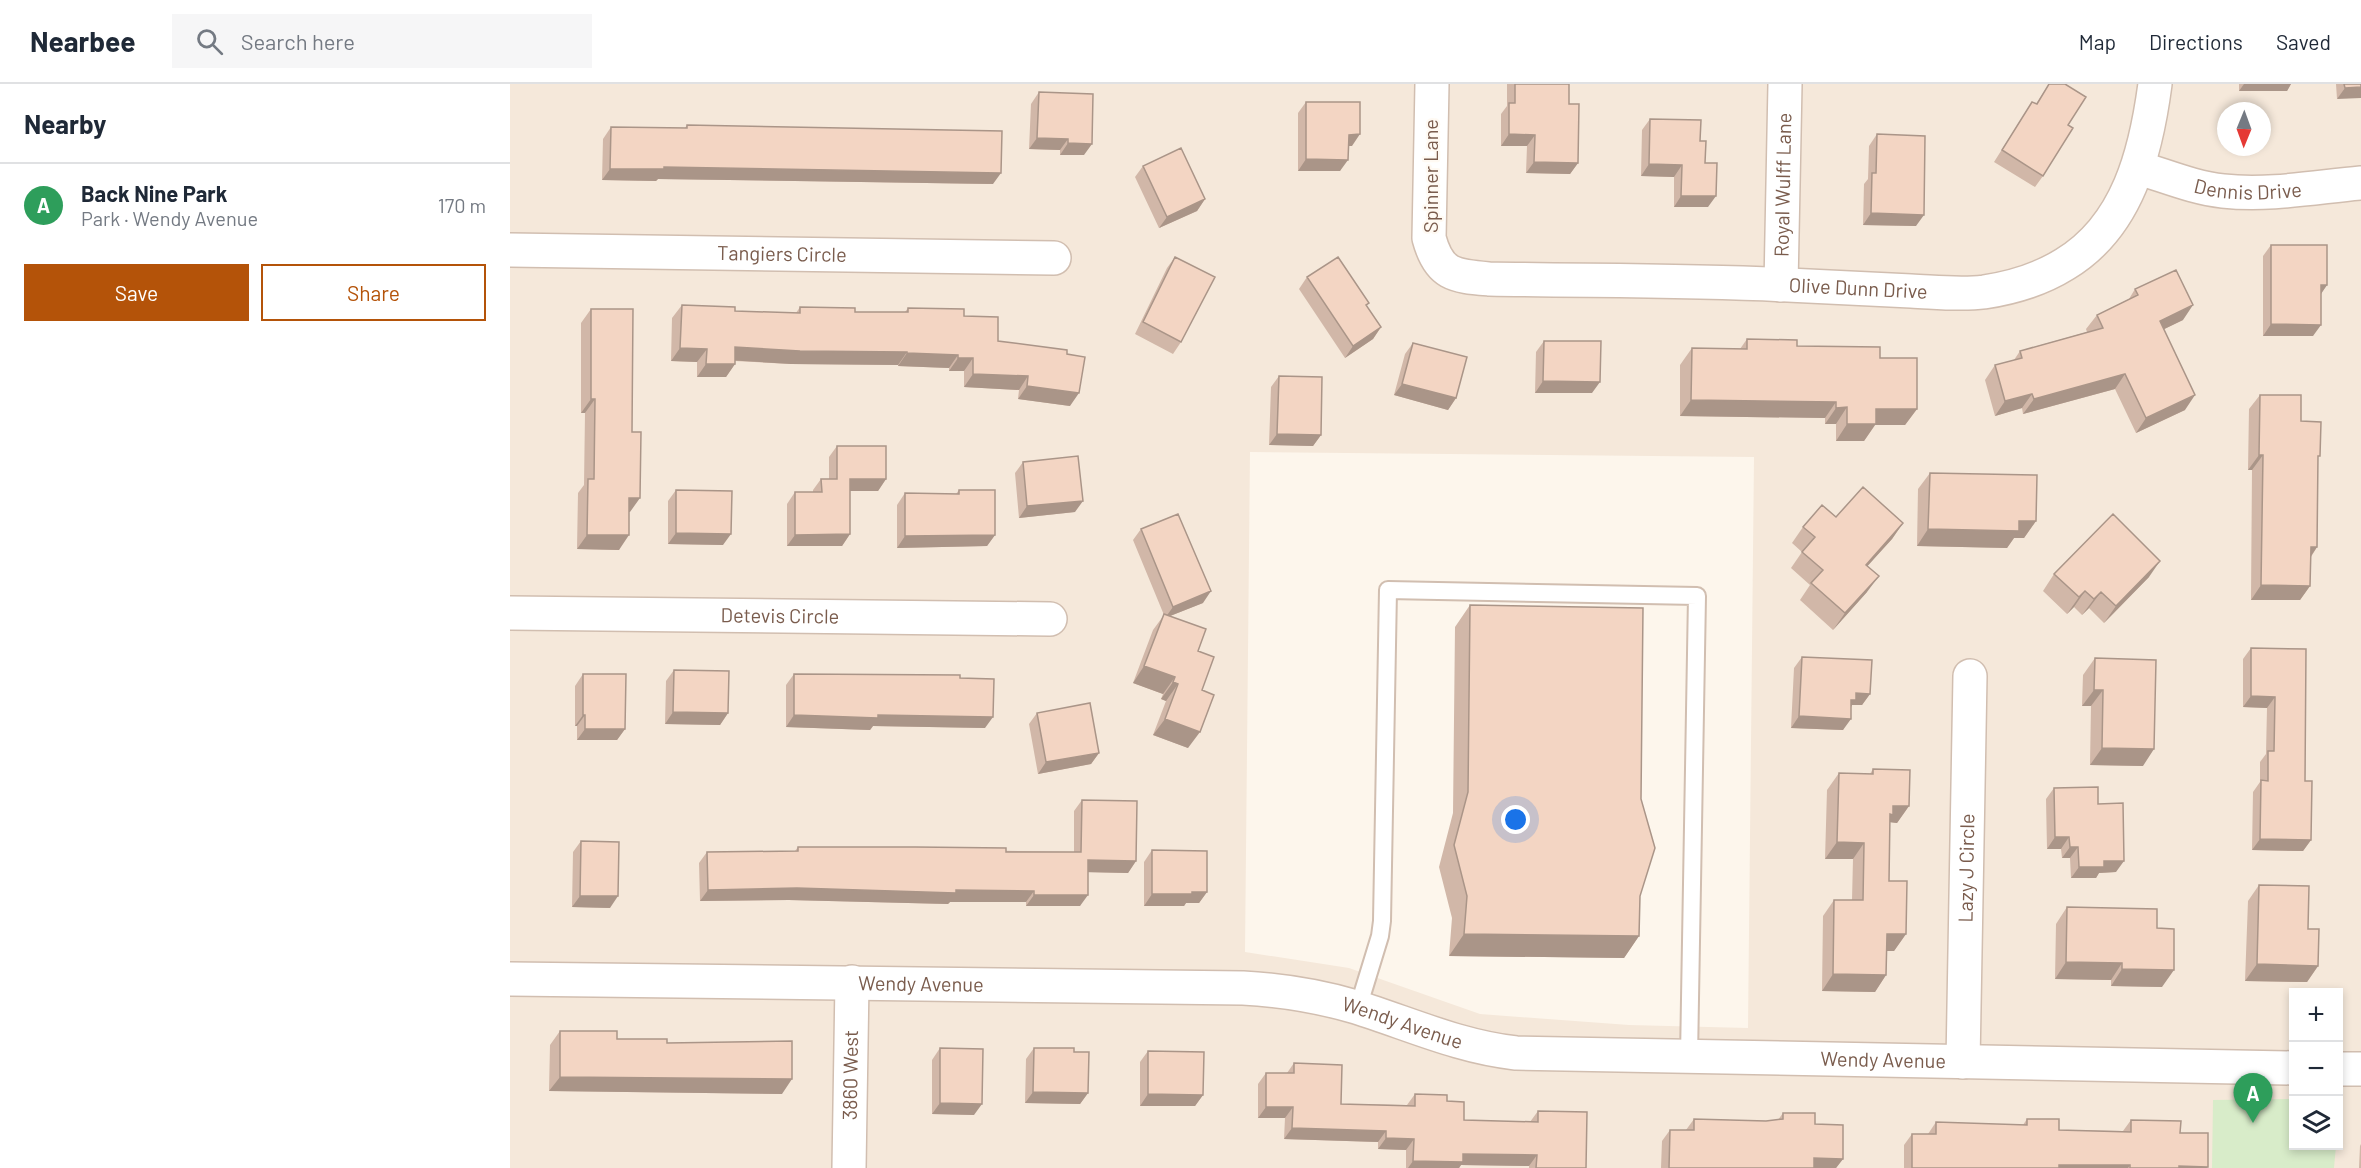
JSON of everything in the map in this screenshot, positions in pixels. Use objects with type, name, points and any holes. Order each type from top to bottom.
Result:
[{"type":"street","name":"Spinner Lane","points":[[1432,84],[1428,221],[1433,253],[1440,266]]},
{"type":"street","name":"Royal Wulff Lane","points":[[1780,285],[1785,84]]},
{"type":"street","name":"Olive Dunn Drive","points":[[1440,266],[1455,274],[1489,279],[1780,285],[1952,293],[1982,292],[2013,286],[2064,264],[2086,248],[2106,227],[2122,203],[2139,168],[2155,84]]},
{"type":"street","name":"Dennis Drive","points":[[2139,168],[2196,185],[2242,193],[2264,193],[2361,183]]},
{"type":"street","name":"Tangiers Circle","points":[[510,250],[1054,258]]},
{"type":"street","name":"Detevis Circle","points":[[510,613],[1050,619]]},
{"type":"street","name":"Lazy J Circle","points":[[1963,1062],[1970,676]]},
{"type":"street","name":"Wendy Avenue","points":[[510,979],[1243,988],[1288,991],[1358,1008],[1440,1036],[1494,1051],[1539,1055],[2289,1068]]},
{"type":"street","name":"3860 West","points":[[849,1168],[852,982]]},
{"type":"street","points":[[2343,1069],[2361,1069]]},
{"type":"lane","points":[[1358,1008],[1380,936],[1382,921],[1388,590],[1697,596],[1689,1058]]},
{"type":"shaded area","points":[[510,84],[2361,84],[2361,1168],[510,1168]],"holes":[[[1250,452],[1754,457],[1748,1028],[1629,1025],[1480,1014],[1349,968],[1245,952]]]},
{"type":"green space","points":[[2289,1099],[2289,1150],[2336,1150],[2334,1168],[2212,1168],[2213,1100]]},
{"type":"building","points":[[1515,84],[1569,84],[1569,104],[1579,104],[1578,163],[1534,162],[1535,135],[1509,134],[1509,103],[1515,103]]},
{"type":"building","points":[[2049,84],[2065,84],[2086,97],[2068,125],[2073,128],[2043,176],[2002,150],[2032,102],[2037,104]]},
{"type":"building","points":[[2344,84],[2361,84],[2361,87],[2345,88]]},
{"type":"building","points":[[1039,92],[1093,94],[1092,144],[1068,143],[1068,139],[1037,138]]},
{"type":"building","points":[[1306,102],[1360,102],[1360,134],[1349,135],[1348,160],[1306,159]]},
{"type":"building","points":[[1650,119],[1701,120],[1700,141],[1706,141],[1705,163],[1717,163],[1716,196],[1681,196],[1682,165],[1649,164]]},
{"type":"building","points":[[687,125],[1002,131],[1001,173],[664,167],[664,169],[610,169],[611,127],[687,128]]},
{"type":"building","points":[[1877,134],[1925,136],[1924,215],[1871,213],[1872,173],[1876,173]]},
{"type":"building","points":[[1181,148],[1205,199],[1167,217],[1143,166]]},
{"type":"building","points":[[2271,245],[2327,245],[2327,285],[2321,285],[2321,325],[2271,324]]},
{"type":"building","points":[[1175,257],[1215,277],[1181,342],[1143,322]]},
{"type":"building","points":[[1338,257],[1369,303],[1366,305],[1381,327],[1353,346],[1307,277]]},
{"type":"building","points":[[2176,270],[2193,305],[2160,321],[2195,395],[2146,418],[2125,374],[2034,399],[2032,394],[2005,401],[1995,365],[2022,358],[2020,351],[2103,328],[2097,315],[2138,295],[2135,289]]},
{"type":"building","points":[[682,305],[735,307],[735,311],[800,313],[800,307],[855,308],[855,312],[908,312],[908,308],[964,309],[964,316],[998,317],[998,341],[1067,350],[1067,354],[1085,357],[1079,393],[1027,386],[1028,376],[973,374],[973,358],[958,358],[958,355],[735,347],[735,364],[706,364],[707,349],[680,348]]},
{"type":"building","points":[[591,309],[633,309],[632,432],[641,432],[640,498],[629,498],[629,535],[587,535],[588,479],[594,479],[595,399],[591,399]]},
{"type":"building","points":[[1747,339],[1797,340],[1797,346],[1880,347],[1880,358],[1917,358],[1917,409],[1876,409],[1876,424],[1847,424],[1847,407],[1836,408],[1836,402],[1691,400],[1692,348],[1747,349]]},
{"type":"building","points":[[1544,341],[1601,341],[1600,382],[1543,381]]},
{"type":"building","points":[[1413,343],[1467,357],[1456,398],[1402,384]]},
{"type":"building","points":[[1279,376],[1322,377],[1321,435],[1277,434]]},
{"type":"building","points":[[2260,395],[2301,395],[2301,421],[2321,422],[2320,456],[2318,456],[2317,547],[2311,547],[2310,586],[2261,585],[2263,455],[2259,455]]},
{"type":"building","points":[[837,446],[886,446],[886,479],[850,479],[850,534],[795,535],[795,492],[822,492],[821,479],[837,479]]},
{"type":"building","points":[[1078,456],[1083,501],[1027,506],[1023,462]]},
{"type":"building","points":[[1930,473],[2037,475],[2036,521],[2019,521],[2019,531],[1928,529]]},
{"type":"building","points":[[1863,487],[1903,523],[1866,565],[1879,576],[1845,613],[1811,583],[1823,570],[1802,552],[1815,537],[1803,527],[1822,505],[1836,517]]},
{"type":"building","points":[[676,490],[732,491],[731,534],[676,533]]},
{"type":"building","points":[[959,490],[995,490],[995,535],[905,536],[905,493],[959,494]]},
{"type":"building","points":[[1178,514],[1211,591],[1173,607],[1141,529]]},
{"type":"building","points":[[2113,514],[2160,561],[2116,606],[2101,592],[2094,599],[2085,591],[2079,597],[2054,574]]},
{"type":"building","points":[[1470,605],[1643,608],[1641,799],[1655,848],[1640,896],[1639,936],[1464,934],[1467,896],[1454,845],[1468,792]]},
{"type":"building","points":[[1164,614],[1206,629],[1198,651],[1214,657],[1202,690],[1214,695],[1200,732],[1165,719],[1178,684],[1173,682],[1175,677],[1144,666]]},
{"type":"building","points":[[2251,648],[2306,649],[2305,781],[2312,781],[2311,840],[2260,839],[2261,780],[2268,781],[2268,751],[2274,751],[2275,697],[2251,696]]},
{"type":"building","points":[[1802,657],[1872,660],[1870,694],[1856,693],[1856,700],[1851,700],[1851,719],[1799,716]]},
{"type":"building","points":[[2095,658],[2156,660],[2154,749],[2102,748],[2103,690],[2094,690]]},
{"type":"building","points":[[674,670],[729,671],[728,713],[673,712]]},
{"type":"building","points":[[583,674],[626,674],[625,729],[585,729]]},
{"type":"building","points":[[794,674],[960,675],[960,678],[994,679],[993,717],[878,715],[878,718],[794,715]]},
{"type":"building","points":[[1090,703],[1099,753],[1046,762],[1037,713]]},
{"type":"building","points":[[1873,769],[1910,770],[1909,806],[1893,806],[1893,815],[1890,814],[1889,881],[1907,881],[1906,934],[1887,934],[1886,975],[1833,974],[1834,900],[1863,900],[1864,843],[1837,842],[1839,773],[1873,774]]},
{"type":"building","points":[[2098,787],[2098,804],[2123,803],[2124,861],[2104,861],[2104,867],[2079,867],[2078,847],[2070,847],[2069,837],[2055,837],[2054,788]]},
{"type":"building","points":[[1082,800],[1137,801],[1136,861],[1088,860],[1088,895],[1034,895],[1034,891],[956,890],[956,893],[797,888],[708,890],[707,852],[798,851],[798,847],[915,847],[1006,848],[1006,852],[1081,852]]},
{"type":"building","points":[[581,841],[619,842],[618,896],[580,896]]},
{"type":"building","points":[[1152,850],[1207,851],[1207,892],[1152,894]]},
{"type":"building","points":[[2259,885],[2309,886],[2308,929],[2319,929],[2318,966],[2257,964]]},
{"type":"building","points":[[2067,907],[2157,909],[2157,928],[2174,929],[2174,970],[2122,969],[2122,963],[2066,962]]},
{"type":"building","points":[[560,1031],[617,1031],[617,1039],[667,1039],[667,1043],[792,1041],[792,1079],[560,1077]]},
{"type":"building","points":[[940,1048],[983,1049],[982,1104],[940,1103]]},
{"type":"building","points":[[1034,1048],[1074,1048],[1074,1052],[1089,1052],[1088,1093],[1033,1092]]},
{"type":"building","points":[[1148,1051],[1204,1052],[1203,1095],[1148,1094]]},
{"type":"building","points":[[1294,1063],[1342,1065],[1341,1104],[1415,1106],[1415,1094],[1447,1095],[1447,1101],[1464,1102],[1464,1120],[1538,1122],[1538,1111],[1587,1112],[1586,1168],[1536,1168],[1537,1155],[1463,1154],[1463,1162],[1413,1161],[1414,1139],[1386,1138],[1386,1131],[1292,1128],[1293,1107],[1266,1107],[1266,1073],[1294,1073]]},
{"type":"building","points":[[1783,1113],[1815,1113],[1815,1124],[1843,1125],[1843,1159],[1814,1158],[1814,1168],[1669,1168],[1670,1130],[1694,1130],[1694,1119],[1766,1121],[1783,1119]]},
{"type":"building","points":[[2027,1119],[2059,1119],[2059,1130],[2131,1132],[2131,1120],[2181,1121],[2180,1133],[2208,1133],[2208,1167],[2130,1168],[2130,1165],[2059,1165],[2059,1168],[1912,1168],[1912,1134],[1936,1134],[1936,1122],[2027,1125]]},
{"type":"place","name":"Back Nine Park","points":[[2253,1123]]}]
